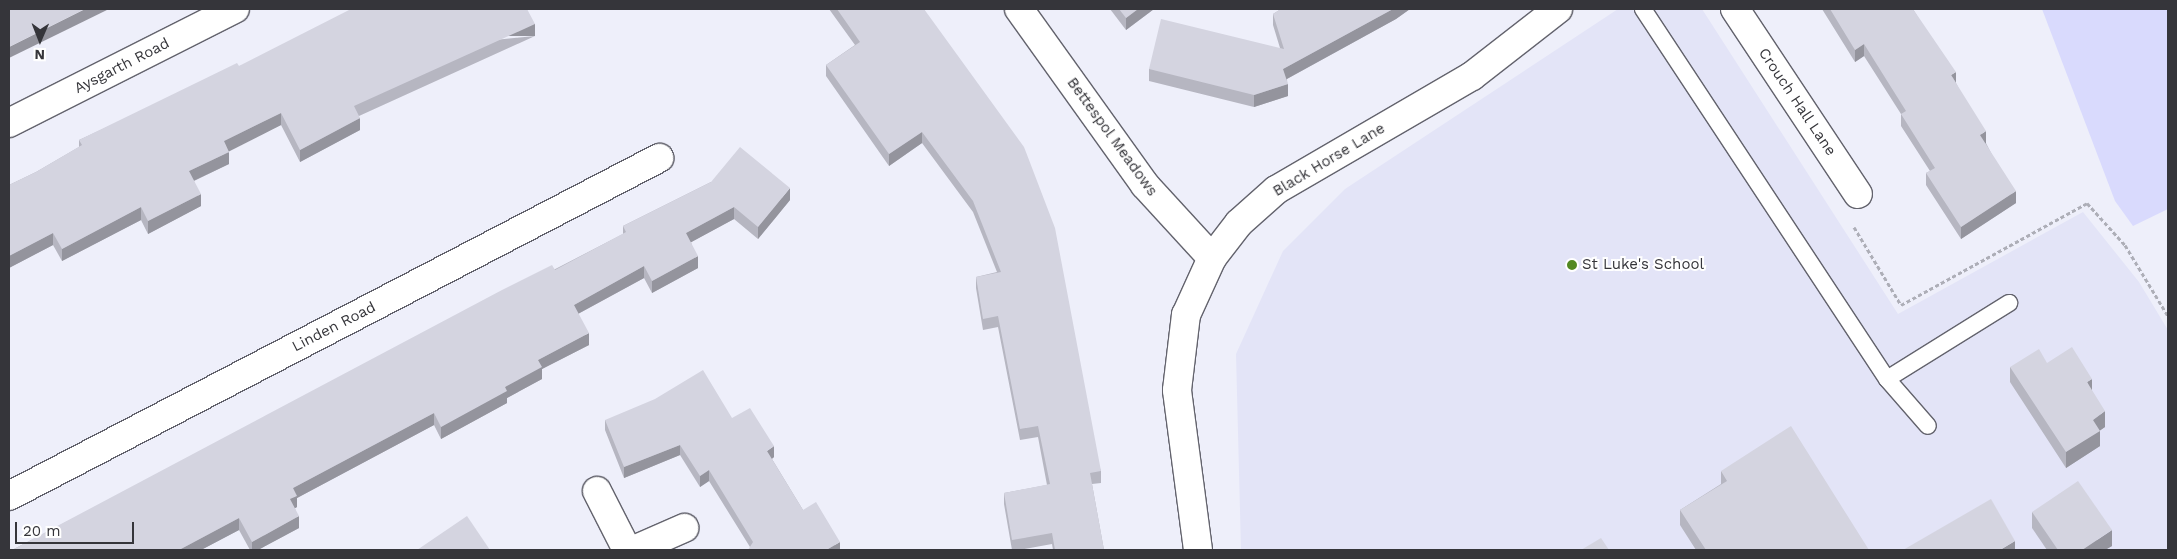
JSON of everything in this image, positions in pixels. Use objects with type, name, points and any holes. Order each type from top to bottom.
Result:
[{"type":"street","name":"Aysgarth Road","points":[[9,123],[235,9]]},
{"type":"street","name":"Bettespol Meadows","points":[[1019,9],[1145,185],[1212,258]]},
{"type":"street","name":"Black Horse Lane","points":[[1198,550],[1177,390],[1186,315],[1212,258],[1239,223],[1276,190],[1472,76],[1558,9]]},
{"type":"street","name":"Crouch Hall Lane","points":[[1735,9],[1858,194]]},
{"type":"street","name":"Linden Road","points":[[9,496],[659,158]]},
{"type":"street","points":[[597,491],[627,550]]},
{"type":"street","points":[[634,550],[684,528]]},
{"type":"lane","points":[[1643,9],[1887,379],[1928,426]]},
{"type":"lane","points":[[1887,379],[2009,303]]},
{"type":"path","points":[[1858,194],[1853,233],[1901,305],[2087,203],[2125,245],[2168,316]]},
{"type":"shaded area","name":"St Luke's School","points":[[1618,9],[1702,9],[1898,314],[2083,212],[2139,282],[2168,330],[2168,550],[1241,550],[1236,354],[1283,251],[1345,189]]},
{"type":"shaded area","points":[[2042,9],[2168,9],[2168,209],[2133,226],[2115,201]]},
{"type":"building","points":[[9,9],[85,9],[9,47]]},
{"type":"building","points":[[351,9],[527,9],[535,24],[354,106],[360,118],[300,150],[281,113],[224,141],[229,152],[189,171],[201,194],[148,221],[141,207],[62,249],[53,233],[9,256],[9,185],[36,172],[82,145],[79,140],[237,63],[239,66]]},
{"type":"building","points":[[837,9],[924,9],[1024,147],[1055,228],[1101,471],[1090,473],[1104,550],[1055,550],[1052,533],[1012,540],[1004,493],[1050,484],[1038,426],[1020,429],[998,316],[983,319],[976,277],[1001,272],[973,201],[922,132],[889,154],[826,65],[860,42]]},
{"type":"building","points":[[1119,9],[1138,9],[1126,18]]},
{"type":"building","points":[[1281,9],[1393,9],[1283,69],[1288,84],[1254,95],[1149,69],[1161,19],[1284,49],[1273,14]]},
{"type":"building","points":[[1830,9],[1913,9],[1956,72],[1951,75],[1986,131],[1980,135],[2016,191],[1961,227],[1926,173],[1935,168],[1901,114],[1906,111],[1864,44],[1855,50]]},
{"type":"building","points":[[740,147],[790,188],[758,227],[734,207],[686,233],[698,256],[652,281],[644,266],[574,305],[589,333],[538,360],[542,367],[505,387],[507,391],[441,427],[434,413],[293,488],[297,496],[290,499],[299,516],[252,542],[239,518],[179,550],[12,550],[502,290],[552,265],[555,270],[626,232],[623,226],[711,182]]},
{"type":"building","points":[[2072,347],[2092,379],[2087,382],[2105,411],[2093,420],[2100,431],[2066,452],[2010,367],[2039,349],[2047,363]]},
{"type":"building","points":[[703,370],[732,418],[750,408],[774,446],[767,451],[803,510],[816,502],[840,542],[829,550],[748,550],[753,542],[709,470],[700,476],[680,445],[624,467],[605,420],[655,399]]},
{"type":"building","points":[[1791,426],[1869,550],[1706,550],[1680,510],[1727,481],[1721,471]]},
{"type":"building","points":[[2078,481],[2112,530],[2082,550],[2058,550],[2032,512]]},
{"type":"building","points":[[1991,499],[2015,541],[2000,550],[1903,550]]},
{"type":"building","points":[[467,516],[490,550],[417,550]]},
{"type":"building","points":[[1601,538],[1609,550],[1581,550]]},
{"type":"place","name":"St Luke's School","points":[[1572,265]]}]
